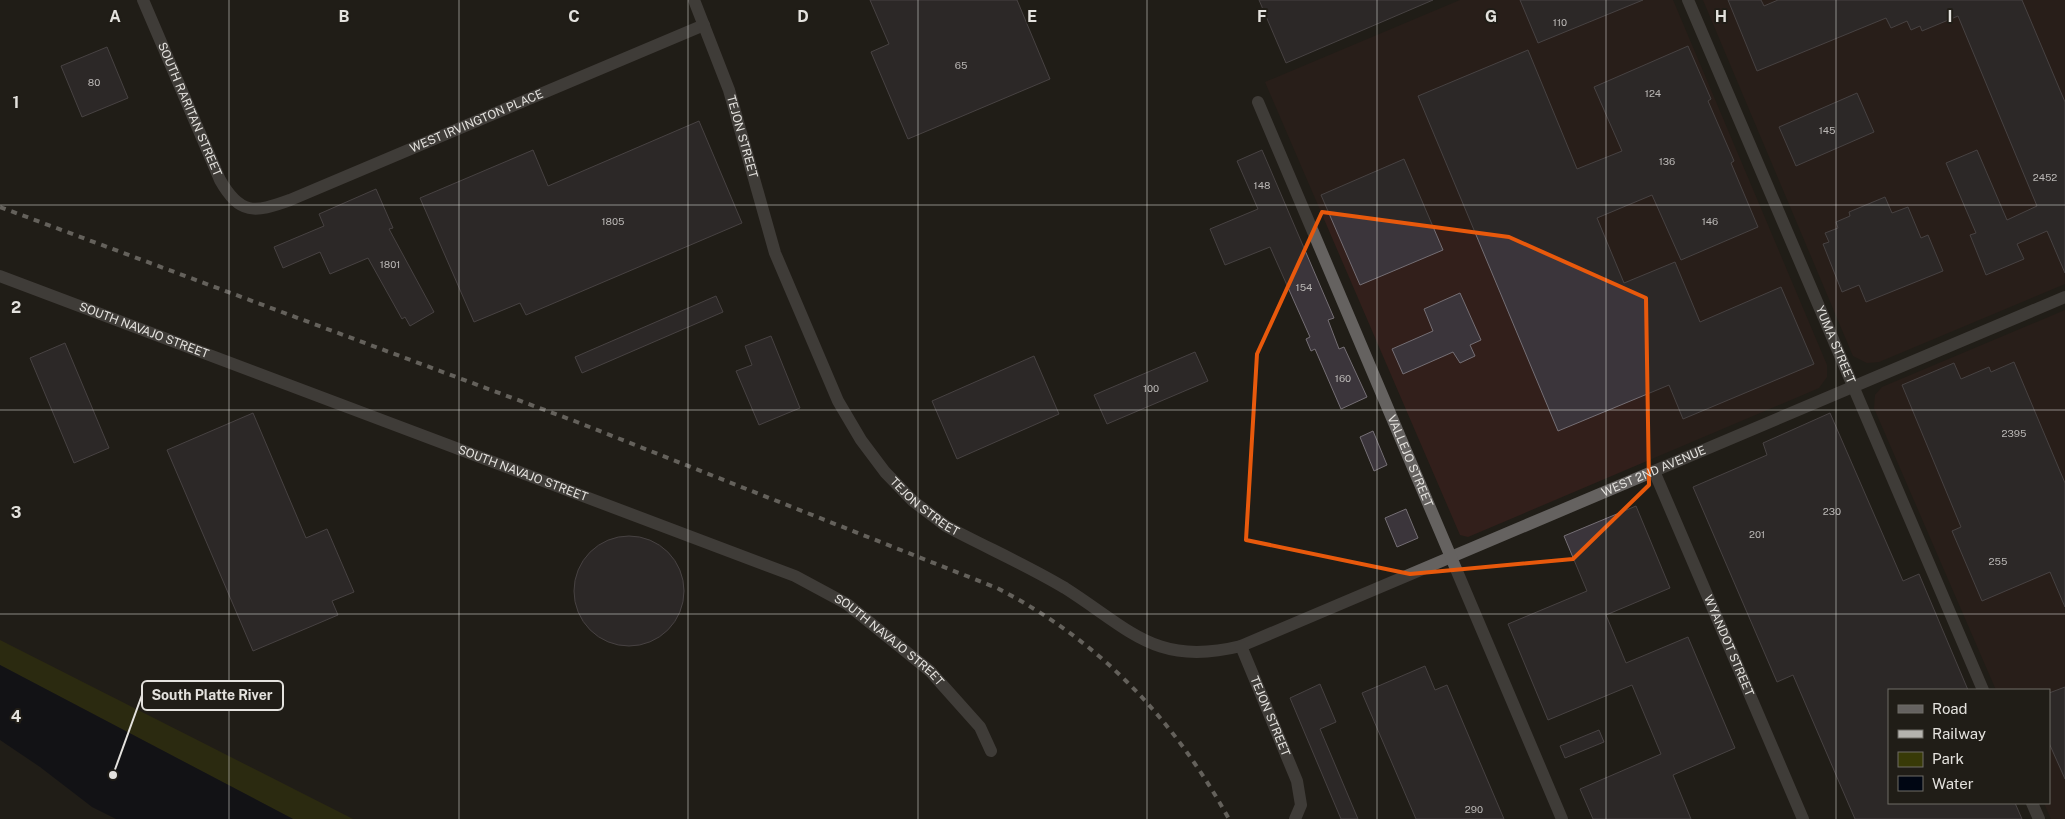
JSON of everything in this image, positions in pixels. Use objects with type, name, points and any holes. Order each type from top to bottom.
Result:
[{"type":"street","name":"SOUTH RARITAN STREET","points":[[143,0],[220,180],[232,198],[247,209]]},
{"type":"street","name":"TEJON STREET","points":[[694,0],[729,90],[765,221],[784,274],[838,401],[861,440],[885,472],[913,501],[946,526],[1064,588],[1124,630],[1147,643],[1164,649],[1198,654],[1218,652],[1242,646],[1298,781],[1301,805],[1296,816]]},
{"type":"street","name":"YUMA STREET","points":[[1688,0],[1983,689]]},
{"type":"street","name":"WEST IRVINGTON PLACE","points":[[247,209],[261,209],[290,200],[704,25]]},
{"type":"street","name":"VALLEJO STREET","points":[[1258,102],[1562,819]]},
{"type":"street","name":"SOUTH NAVAJO STREET","points":[[0,276],[795,576],[847,604],[930,671],[980,727],[992,751]]},
{"type":"street","name":"WEST 2ND AVENUE","points":[[1242,646],[2065,297]]},
{"type":"street","name":"WYANDOT STREET","points":[[1654,471],[1803,819]]},
{"type":"street","points":[[2032,804],[2038,819]]},
{"type":"highlighted area","points":[[1322,212],[1509,237],[1646,298],[1649,485],[1573,559],[1410,574],[1246,540],[1257,354]]},
{"type":"shaded area","points":[[1460,0],[1673,0],[1827,365],[1827,377],[1819,388],[1468,537],[1460,535],[1265,82]]},
{"type":"shaded area","points":[[1703,0],[2065,0],[2065,284],[1879,362],[1867,363],[1853,356]]},
{"type":"shaded area","points":[[2065,310],[2065,819],[2051,819],[2044,804],[2050,804],[2050,689],[1996,689],[1874,408],[1875,395],[1882,387]]},
{"type":"green space","points":[[0,640],[353,819],[293,819],[0,665]]},
{"type":"water","points":[[0,665],[293,819],[116,819],[92,807],[40,767],[0,740]]},
{"type":"building","points":[[870,0],[1017,0],[1050,79],[908,139],[871,52],[889,44]]},
{"type":"building","points":[[1259,0],[1433,0],[1286,63]]},
{"type":"building","points":[[1520,0],[1643,0],[1538,43]]},
{"type":"building","points":[[1728,0],[1761,0],[1764,6],[1778,0],[2022,0],[2065,102],[2065,273],[2047,231],[2017,244],[2024,259],[1986,275],[1970,235],[1976,233],[1946,163],[1977,150],[2007,220],[2037,206],[1958,16],[1922,31],[1920,26],[1911,30],[1907,21],[1891,28],[1886,18],[1757,71]]},
{"type":"building","points":[[1688,46],[1711,99],[1708,101],[1734,161],[1731,163],[1758,227],[1681,260],[1652,195],[1597,218],[1624,283],[1675,262],[1700,322],[1781,287],[1814,364],[1683,419],[1669,385],[1558,431],[1418,96],[1528,50],[1577,169],[1622,151],[1594,87]]},
{"type":"building","points":[[107,47],[128,98],[82,117],[61,66]]},
{"type":"building","points":[[1857,93],[1874,132],[1796,166],[1779,127]]},
{"type":"building","points":[[699,121],[742,223],[526,315],[520,303],[474,322],[420,198],[533,150],[548,186]]},
{"type":"building","points":[[1262,150],[1334,318],[1328,320],[1339,349],[1344,347],[1367,397],[1341,409],[1315,349],[1311,351],[1306,339],[1310,337],[1270,247],[1225,265],[1210,229],[1258,209],[1237,161]]},
{"type":"building","points":[[1404,159],[1443,250],[1360,285],[1321,195]]},
{"type":"building","points":[[376,189],[393,228],[389,229],[434,312],[410,326],[405,317],[402,319],[368,258],[330,274],[320,252],[283,268],[274,247],[324,226],[319,214]]},
{"type":"building","points":[[1885,197],[1892,213],[1908,207],[1921,238],[1928,235],[1943,271],[1866,302],[1859,285],[1842,292],[1823,244],[1829,242],[1825,233],[1838,228],[1836,222],[1850,216],[1849,212]]},
{"type":"building","points":[[1460,293],[1481,340],[1470,345],[1475,356],[1460,363],[1453,352],[1403,374],[1392,349],[1433,331],[1424,309]]},
{"type":"building","points":[[716,296],[723,312],[582,373],[575,357]]},
{"type":"building","points":[[771,336],[800,408],[759,425],[736,371],[752,365],[745,346]]},
{"type":"building","points":[[65,343],[109,448],[74,463],[30,358]]},
{"type":"building","points":[[1195,352],[1208,381],[1107,424],[1094,395]]},
{"type":"building","points":[[1034,356],[1059,414],[957,459],[932,401]]},
{"type":"building","points":[[2014,362],[2065,483],[2065,607],[2050,572],[1982,601],[1952,531],[1961,527],[1902,385],[1954,363],[1961,379],[1989,367],[1991,372]]},
{"type":"building","points":[[253,413],[306,538],[327,529],[354,592],[332,601],[338,615],[253,651],[167,450]]},
{"type":"building","points":[[1830,413],[1903,581],[1919,574],[1968,689],[1888,689],[1888,804],[2015,804],[2022,819],[1855,819],[1793,675],[1777,682],[1693,487],[1767,455],[1763,443]]},
{"type":"building","points":[[1373,431],[1387,465],[1374,471],[1360,437]]},
{"type":"building","points":[[1636,506],[1670,588],[1606,615],[1626,663],[1688,637],[1735,748],[1673,775],[1691,819],[1593,819],[1580,789],[1661,754],[1632,685],[1548,720],[1508,624],[1587,591],[1564,536]]},
{"type":"building","points":[[1406,509],[1418,538],[1397,547],[1385,518]]},
{"type":"building","points":[[629,536],[650,540],[668,552],[680,570],[684,591],[680,612],[668,630],[650,642],[629,646],[608,642],[590,630],[578,612],[574,591],[578,570],[590,552],[608,540]]},
{"type":"building","points":[[1425,666],[1435,690],[1447,685],[1504,819],[1416,819],[1362,693]]},
{"type":"building","points":[[1320,684],[1336,722],[1320,729],[1358,819],[1341,819],[1290,698]]},
{"type":"building","points":[[2065,687],[2065,779],[2050,745],[2050,693]]},
{"type":"building","points":[[1599,730],[1604,742],[1565,758],[1560,746]]},
{"type":"railway","points":[[0,207],[577,422],[997,588],[1069,632],[1131,686],[1184,748],[1229,819]]},
{"type":"place","name":"South Platte River","points":[[113,775]]}]
